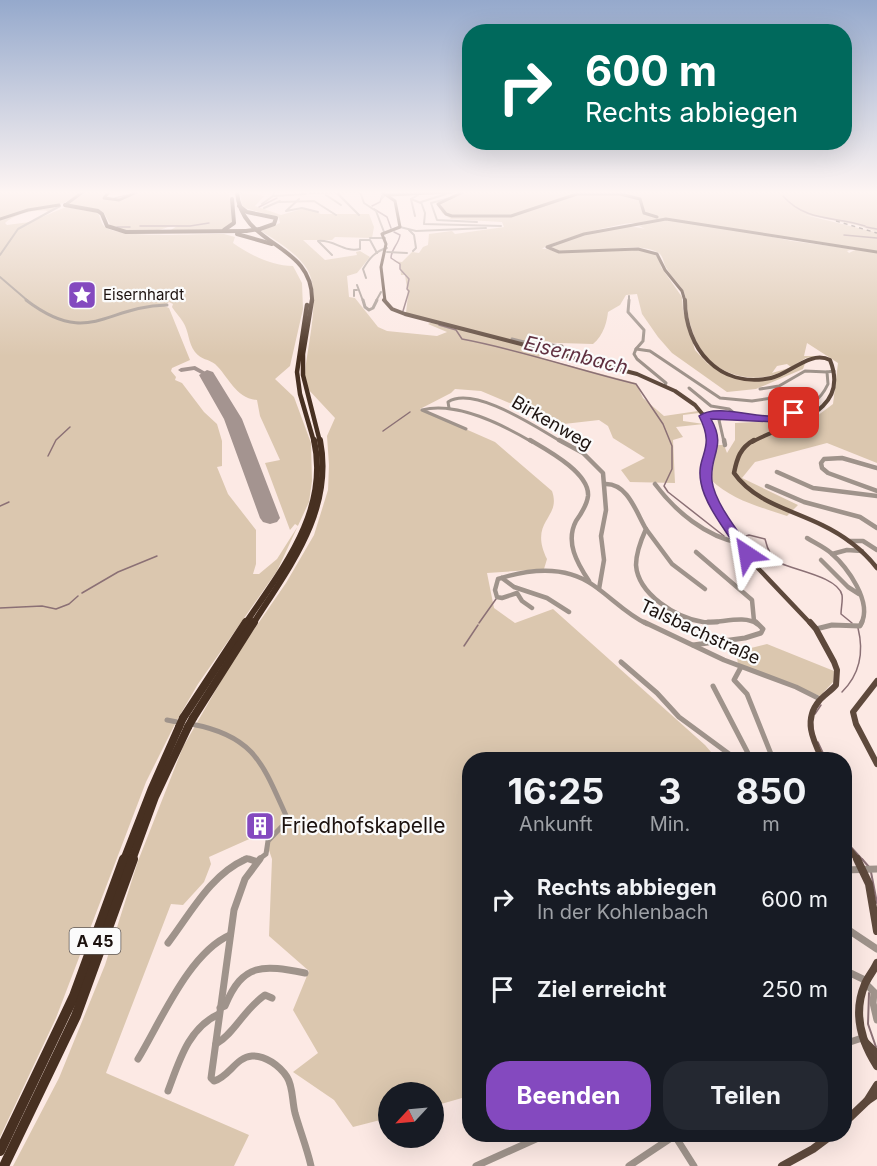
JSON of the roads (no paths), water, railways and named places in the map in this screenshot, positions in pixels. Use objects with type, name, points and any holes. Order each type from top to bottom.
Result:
[{"type":"highway","name":"A 45","points":[[275,246],[299,269],[309,297]]},
{"type":"highway","name":"A 45","points":[[4,1166],[76,1016],[183,724],[193,718],[283,580],[308,535],[323,488],[323,452],[304,384],[302,364],[309,297],[308,276],[296,259],[279,246]]},
{"type":"highway","name":"A 45","points":[[0,1151],[65,1016],[98,932],[146,797],[183,724],[285,565],[308,519],[316,488],[318,467],[314,440],[298,384],[298,352],[305,326]]},
{"type":"highway","points":[[291,370],[298,352]]},
{"type":"highway","points":[[304,384],[311,394]]},
{"type":"highway","points":[[293,391],[304,408]]},
{"type":"highway","points":[[323,452],[325,435]]},
{"type":"main road","points":[[388,246],[389,251],[381,262],[381,292],[385,303],[403,313],[620,369],[665,386],[690,401],[704,416],[711,429],[714,443],[706,472],[707,484],[715,504],[764,576],[816,629],[837,670],[836,686],[820,699],[813,709],[809,722],[812,737],[819,752]]},
{"type":"main road","points":[[548,246],[559,252],[638,249],[657,254],[683,294],[685,313],[698,353],[703,359],[726,373],[753,379],[770,378],[806,359],[815,357],[831,362],[834,371],[832,394],[825,405],[802,420],[753,440],[740,453],[734,469],[737,479],[747,489],[814,520],[849,541],[862,551],[877,568]]},
{"type":"main road","points":[[836,246],[877,252]]},
{"type":"main road","points":[[877,681],[856,706],[853,715],[877,764]]},
{"type":"main road","points":[[852,851],[871,869],[877,931]]},
{"type":"main road","points":[[877,963],[866,982],[860,1001],[859,1026],[862,1038],[877,1066]]},
{"type":"main road","points":[[862,1038],[877,1054]]},
{"type":"main road","points":[[867,1101],[877,1085]]},
{"type":"main road","points":[[852,1115],[877,1094]]},
{"type":"main road","points":[[782,1166],[822,1142]]},
{"type":"street","points":[[323,246],[332,255]]},
{"type":"street","points":[[341,246],[353,251],[360,249],[360,246]]},
{"type":"street","points":[[372,246],[377,253]]},
{"type":"street","points":[[413,251],[416,246]]},
{"type":"street","points":[[366,278],[363,267],[377,253],[407,252]]},
{"type":"street","points":[[0,277],[43,313],[75,325],[87,326],[130,311],[167,305]]},
{"type":"street","points":[[357,285],[365,307],[370,310],[381,292]]},
{"type":"street","points":[[354,296],[354,290],[357,290]]},
{"type":"street","points":[[629,296],[628,312],[644,330],[643,341],[634,354],[651,373],[666,383],[665,386]]},
{"type":"street","points":[[512,339],[523,344],[562,346]]},
{"type":"street","points":[[636,349],[650,351],[723,399],[752,401],[791,395],[811,403]]},
{"type":"street","points":[[760,389],[779,386],[805,370],[834,371]]},
{"type":"street","points":[[704,416],[781,418],[811,403],[829,386],[827,372]]},
{"type":"street","points":[[689,388],[710,405],[731,410],[734,415]]},
{"type":"street","name":"Birkenweg","points":[[450,408],[448,402],[458,398],[477,399],[493,405],[583,453],[603,473],[606,484]]},
{"type":"street","points":[[466,429],[422,411],[429,408],[450,408],[514,431],[551,453],[582,479],[588,491],[588,498],[573,527],[571,536],[578,562],[589,581]]},
{"type":"street","points":[[725,445],[719,418],[734,415]]},
{"type":"street","points":[[877,468],[836,458],[824,459],[821,463],[822,468],[828,473],[877,490]]},
{"type":"street","points":[[777,472],[813,488],[877,496]]},
{"type":"street","points":[[599,589],[604,560],[601,536],[605,519],[606,484],[615,484],[622,488],[646,529],[672,564],[705,589]]},
{"type":"street","points":[[655,484],[663,496],[705,528],[732,542],[738,540]]},
{"type":"street","points":[[767,486],[804,502],[860,517],[877,528]]},
{"type":"street","points":[[646,529],[636,560],[636,569],[650,592],[671,608],[697,620],[754,621],[763,629],[758,635],[693,645]]},
{"type":"street","points":[[807,538],[832,554],[843,566],[865,610],[864,622],[856,626],[832,625],[816,629]]},
{"type":"street","points":[[849,541],[863,541],[877,550]]},
{"type":"street","points":[[832,554],[847,550],[862,551]]},
{"type":"street","points":[[696,552],[752,600],[754,621]]},
{"type":"street","points":[[821,560],[848,587],[859,594]]},
{"type":"street","name":"Talsbachstraße","points":[[502,578],[520,571],[542,570],[574,575],[589,581],[626,613],[741,667],[820,699]]},
{"type":"street","points":[[532,608],[522,602],[517,593],[502,598],[497,597],[496,583],[502,578],[514,586],[547,598],[569,612]]},
{"type":"street","points":[[696,635],[721,640]]},
{"type":"street","points":[[621,662],[657,693],[679,717],[726,752]]},
{"type":"street","points":[[741,667],[734,680],[747,694],[770,752]]},
{"type":"street","points":[[713,686],[747,752]]},
{"type":"street","points":[[167,720],[208,726],[246,744],[257,756],[288,819],[285,825],[268,841],[266,854],[255,861],[241,887],[230,935],[211,1074],[214,1080],[220,1080],[242,1059],[255,1056],[269,1061],[288,1079],[311,1166]]},
{"type":"street","points":[[168,943],[226,871],[238,861],[247,858],[255,861]]},
{"type":"street","points":[[852,870],[871,869]]},
{"type":"street","points":[[852,932],[877,949]]},
{"type":"street","points":[[138,1059],[190,973],[213,944],[221,937],[230,935]]},
{"type":"street","points":[[168,1091],[191,1039],[206,1021],[225,1006],[236,984],[258,967],[265,965],[304,973]]},
{"type":"street","points":[[852,974],[875,989],[873,1003],[877,1020]]},
{"type":"street","points":[[216,1044],[236,1025],[251,1004],[264,995],[272,998]]},
{"type":"street","points":[[852,1041],[862,1038]]},
{"type":"street","points":[[476,1166],[529,1142]]},
{"type":"street","points":[[629,1166],[665,1142]]},
{"type":"street","points":[[680,1142],[694,1166]]},
{"type":"waterway","name":"Eisernbach","points":[[395,246],[391,258],[400,264],[400,269],[409,279],[407,289],[409,291],[403,311]]},
{"type":"waterway","name":"Eisernbach","points":[[439,325],[456,330],[462,339],[636,384],[663,424],[672,446],[672,469],[664,486],[668,492],[724,536]]},
{"type":"waterway","points":[[383,431],[410,412]]},
{"type":"waterway","points":[[48,456],[56,440],[70,427]]},
{"type":"waterway","points":[[0,506],[9,502]]},
{"type":"waterway","name":"Eisernbach","points":[[740,538],[749,535],[765,539],[770,552],[780,563],[833,583],[842,595],[841,614],[852,623]]},
{"type":"waterway","points":[[82,593],[118,572],[157,556]]},
{"type":"waterway","points":[[0,608],[42,606],[56,609],[69,604],[78,596]]},
{"type":"waterway","points":[[479,623],[496,599]]},
{"type":"waterway","points":[[464,646],[478,625]]},
{"type":"waterway","name":"Eisernbach","points":[[842,692],[857,670],[861,646],[858,628]]},
{"type":"waterway","name":"Eisernbach","points":[[815,714],[821,705]]},
{"type":"waterway","name":"Eisernbach","points":[[818,742],[823,752]]},
{"type":"waterway","name":"Eisernbach","points":[[852,848],[863,860]]},
{"type":"waterway","name":"Eisernbach","points":[[862,859],[869,867]]},
{"type":"waterway","name":"Eisernbach","points":[[871,872],[877,903]]},
{"type":"waterway","name":"Eisernbach","points":[[869,993],[868,1024],[876,1047]]},
{"type":"place","name":"Eisernhardt","points":[[82,295]]},
{"type":"place","name":"Friedhofskapelle","points":[[260,826]]}]
